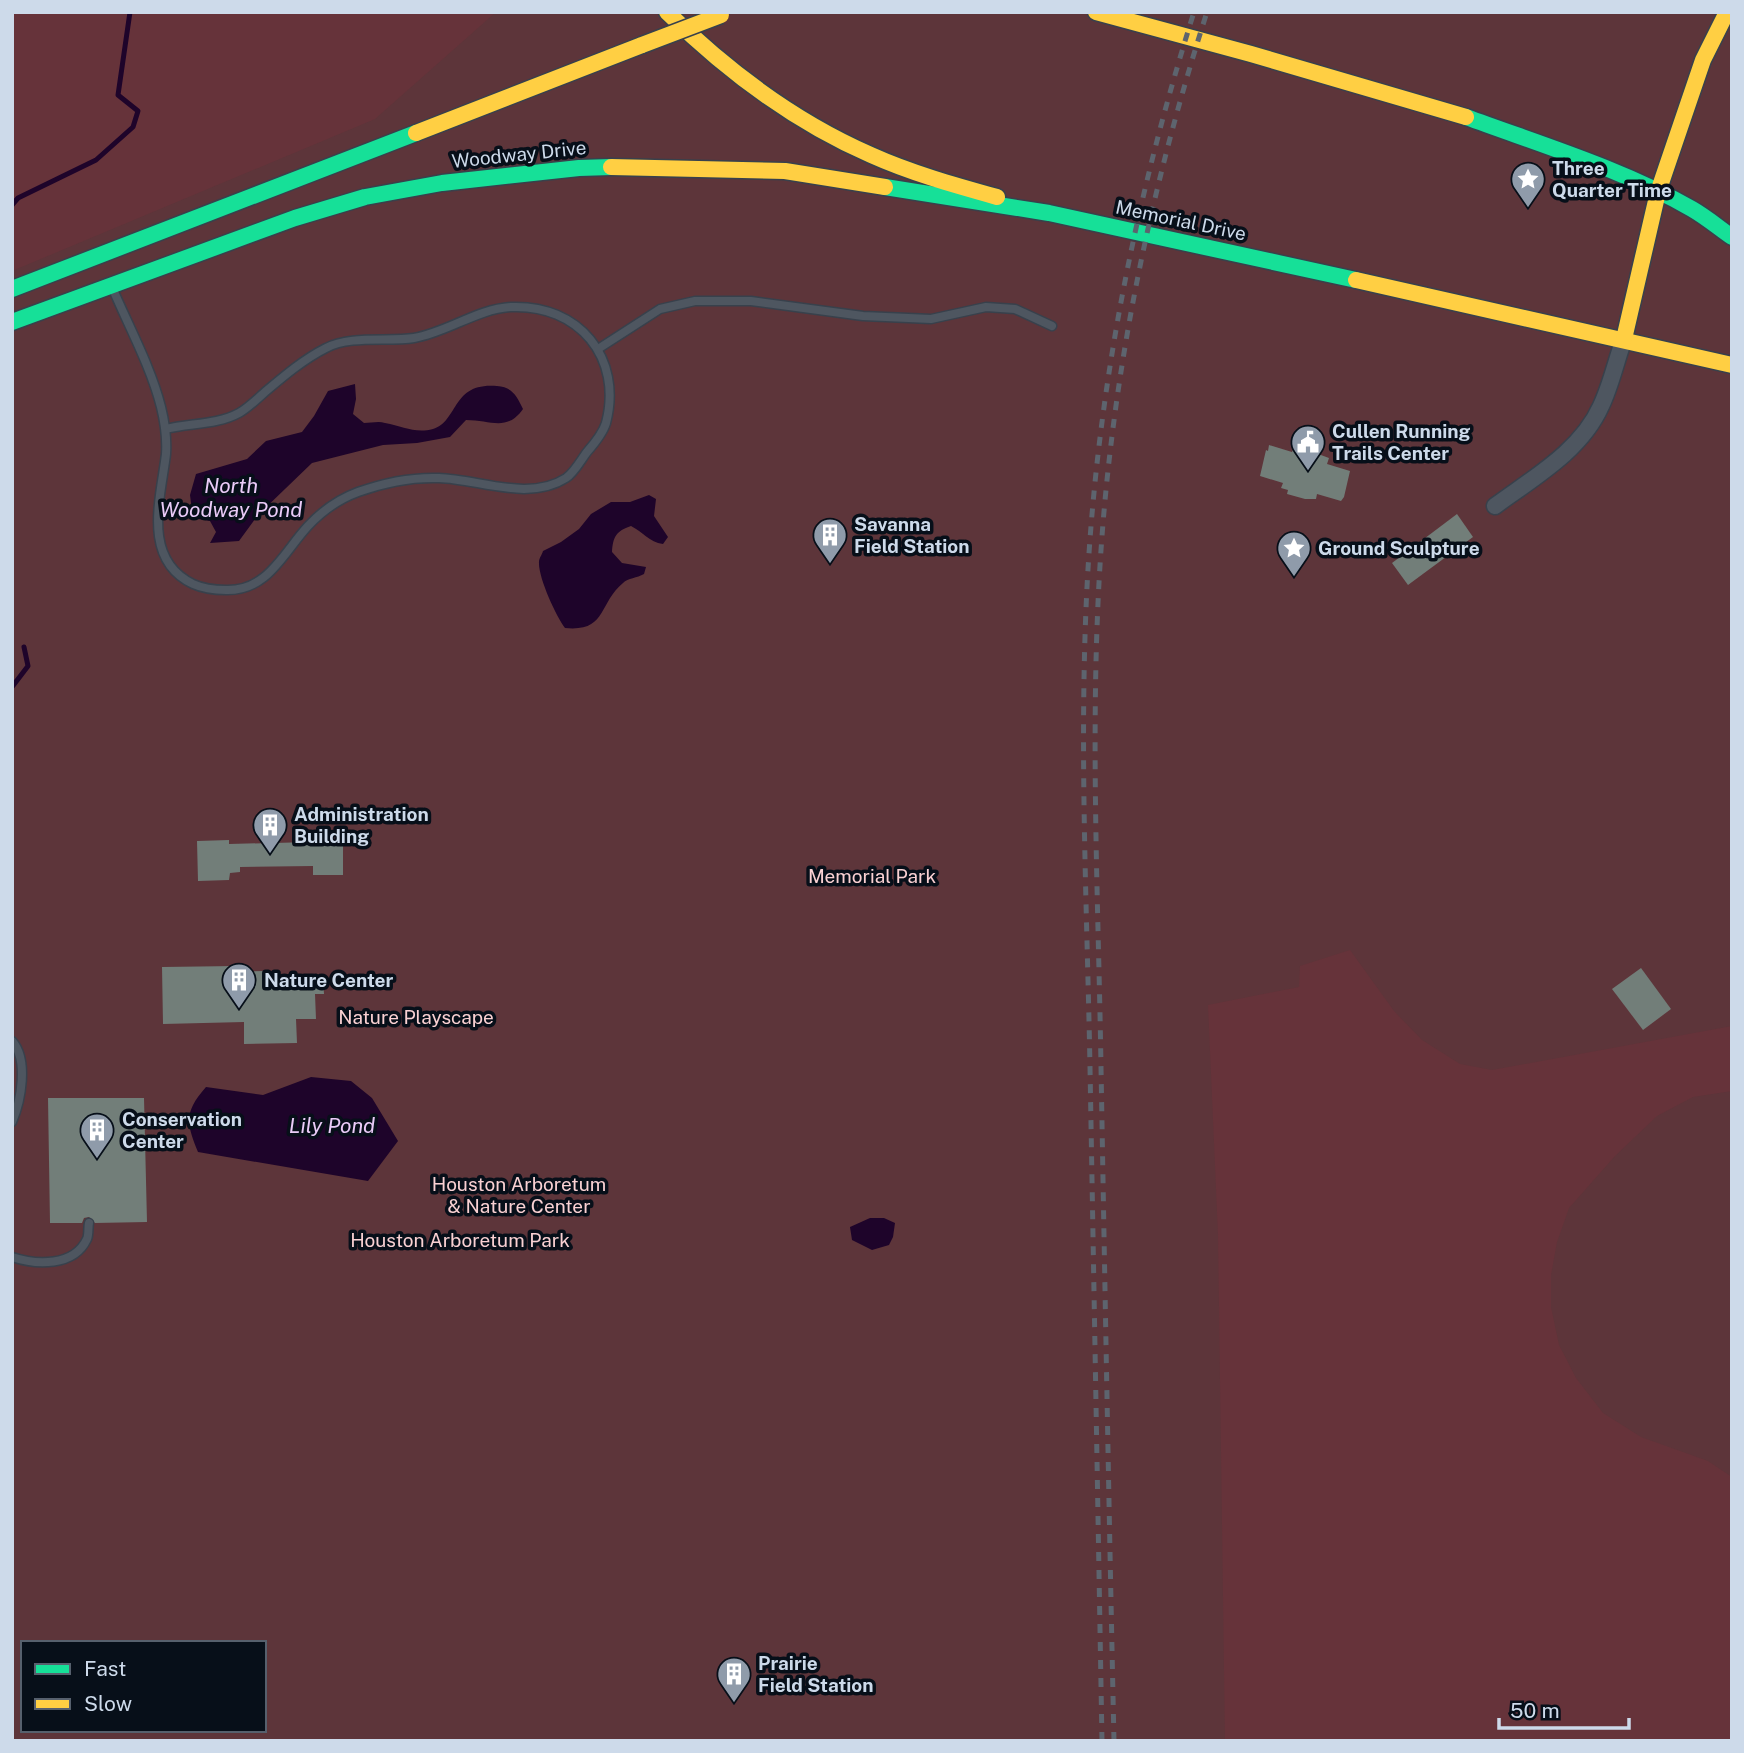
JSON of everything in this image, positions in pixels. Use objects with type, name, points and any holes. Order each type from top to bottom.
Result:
[{"type":"main road","name":"Memorial Drive","points":[[667,12],[729,70],[783,107],[841,140],[903,168],[1049,213],[1732,365]]},
{"type":"main road","points":[[1096,12],[1458,114],[1588,162],[1658,192],[1692,210],[1732,237]]},
{"type":"main road","points":[[1111,12],[1131,20]]},
{"type":"main road","points":[[1624,339],[1658,192],[1703,60],[1727,12]]},
{"type":"main road","name":"Woodway Drive","points":[[12,289],[726,14]]},
{"type":"main road","name":"Woodway Drive","points":[[12,321],[295,218],[365,197],[442,183],[579,168],[643,166],[785,171],[1049,213]]},
{"type":"main road","points":[[97,256],[111,284]]},
{"type":"street","points":[[1495,506],[1566,453],[1586,430],[1601,407],[1624,339]]},
{"type":"lane","points":[[111,284],[154,386],[166,429],[166,452],[156,512],[164,552],[174,569],[192,583],[214,590],[238,591],[269,576],[309,525],[327,508],[358,492],[404,480],[440,478],[487,487],[519,488],[548,486],[568,477],[605,427],[611,388],[604,359],[598,349],[565,318],[538,309],[509,307],[476,315],[415,338],[328,346],[284,376],[239,414],[211,422],[166,429]]},
{"type":"lane","points":[[598,349],[660,309],[695,301],[751,301],[863,316],[931,319],[986,307],[1015,309],[1052,326]]},
{"type":"lane","points":[[12,1041],[17,1046],[22,1076],[21,1095],[12,1122]]},
{"type":"lane","points":[[12,1257],[37,1263],[62,1260],[75,1253],[88,1239],[89,1223]]},
{"type":"green space","name":"Memorial Park","points":[[12,12],[1732,12],[1732,1741],[12,1741]]},
{"type":"shaded area","points":[[12,12],[496,12],[375,119],[12,271]]},
{"type":"shaded area","points":[[1350,950],[1394,1011],[1422,1040],[1460,1064],[1492,1070],[1732,1026],[1732,1091],[1693,1097],[1657,1116],[1615,1156],[1569,1208],[1557,1242],[1551,1275],[1551,1307],[1559,1345],[1576,1378],[1603,1413],[1641,1437],[1708,1461],[1732,1477],[1732,1741],[1225,1741],[1218,1234],[1208,1005],[1299,987],[1300,966]]},
{"type":"water","name":"North Woodway Pond","points":[[355,384],[353,414],[364,423],[383,422],[420,431],[433,429],[448,418],[463,396],[482,386],[507,388],[516,396],[523,409],[505,423],[466,420],[450,437],[383,445],[312,463],[258,515],[239,541],[210,543],[216,532],[210,521],[193,518],[190,495],[196,474],[247,459],[266,441],[302,432],[328,391]]},
{"type":"water","points":[[649,495],[656,499],[654,516],[668,537],[663,544],[631,526],[619,532],[614,538],[612,552],[622,563],[646,567],[644,574],[623,583],[600,615],[588,626],[565,628],[541,577],[539,562],[543,551],[561,542],[579,529],[591,514],[611,502],[630,502]]},
{"type":"water","name":"Lily Pond","points":[[311,1077],[351,1081],[372,1098],[398,1141],[368,1181],[198,1152],[189,1118],[194,1104],[206,1087],[263,1095]]},
{"type":"water","points":[[870,1218],[884,1218],[895,1223],[889,1245],[872,1250],[852,1240],[850,1227]]},
{"type":"building","name":"Cullen Running Trails Center","points":[[1269,445],[1292,452],[1294,447],[1302,448],[1329,458],[1327,464],[1350,471],[1344,497],[1341,501],[1317,494],[1316,499],[1305,499],[1287,494],[1288,490],[1281,488],[1283,483],[1260,476]]},
{"type":"building","points":[[1457,514],[1473,537],[1408,585],[1392,563]]},
{"type":"building","name":"Administration Building","points":[[311,839],[343,840],[343,875],[313,875],[313,866],[240,867],[240,872],[230,873],[229,880],[198,881],[197,841],[229,840],[229,844],[311,842]]},
{"type":"building","name":"Nature Center","points":[[236,966],[236,972],[263,971],[263,980],[323,979],[324,994],[315,994],[316,1019],[296,1019],[297,1043],[244,1044],[244,1022],[163,1024],[162,967]]},
{"type":"building","points":[[1641,968],[1671,1009],[1643,1030],[1612,989]]},
{"type":"building","name":"Conservation Center","points":[[48,1098],[144,1098],[147,1222],[95,1223],[89,1217],[84,1218],[82,1223],[50,1223]]},
{"type":"waterway","points":[[12,205],[18,198],[96,160],[133,127],[138,111],[118,95],[130,12]]},
{"type":"waterway","points":[[12,687],[28,666],[24,647]]},
{"type":"railway","points":[[1102,1741],[1084,827],[1087,587],[1100,441],[1122,296],[1154,153],[1194,12]]},
{"type":"railway","points":[[1114,1741],[1095,779],[1100,562],[1113,429],[1132,308],[1157,189],[1207,12]]},
{"type":"traffic: fast","points":[[1466,117],[1581,158],[1638,182],[1692,209],[1732,237]]},
{"type":"traffic: fast","points":[[12,289],[416,133]]},
{"type":"traffic: fast","points":[[12,322],[295,218],[365,197],[442,183],[611,167]]},
{"type":"traffic: fast","points":[[885,187],[1049,213],[1356,280]]},
{"type":"traffic: slow","points":[[667,12],[737,74],[815,127],[842,142],[902,167],[997,197]]},
{"type":"traffic: slow","points":[[1096,12],[1466,117]]},
{"type":"traffic: slow","points":[[1624,339],[1658,192],[1703,60],[1727,12]]},
{"type":"traffic: slow","points":[[642,45],[721,15]]},
{"type":"traffic: slow","points":[[416,133],[642,45]]},
{"type":"traffic: slow","points":[[611,167],[785,171],[885,187]]},
{"type":"traffic: slow","points":[[1356,280],[1732,365]]},
{"type":"place","name":"Three Quarter Time","points":[[1528,209]]},
{"type":"place","name":"Cullen Running Trails Center","points":[[1308,472]]},
{"type":"place","name":"Savanna Field Station","points":[[830,565]]},
{"type":"place","name":"Ground Sculpture","points":[[1294,578]]},
{"type":"place","name":"Administration Building","points":[[270,855]]},
{"type":"place","name":"Nature Center","points":[[239,1010]]},
{"type":"place","name":"Conservation Center","points":[[97,1160]]},
{"type":"place","name":"Prairie Field Station","points":[[734,1704]]},
{"type":"park label","name":"Nature Playscape","points":[[416,1017]]},
{"type":"park label","name":"Houston Arboretum & Nature Center","points":[[519,1195]]},
{"type":"park label","name":"Houston Arboretum Park","points":[[460,1240]]}]
